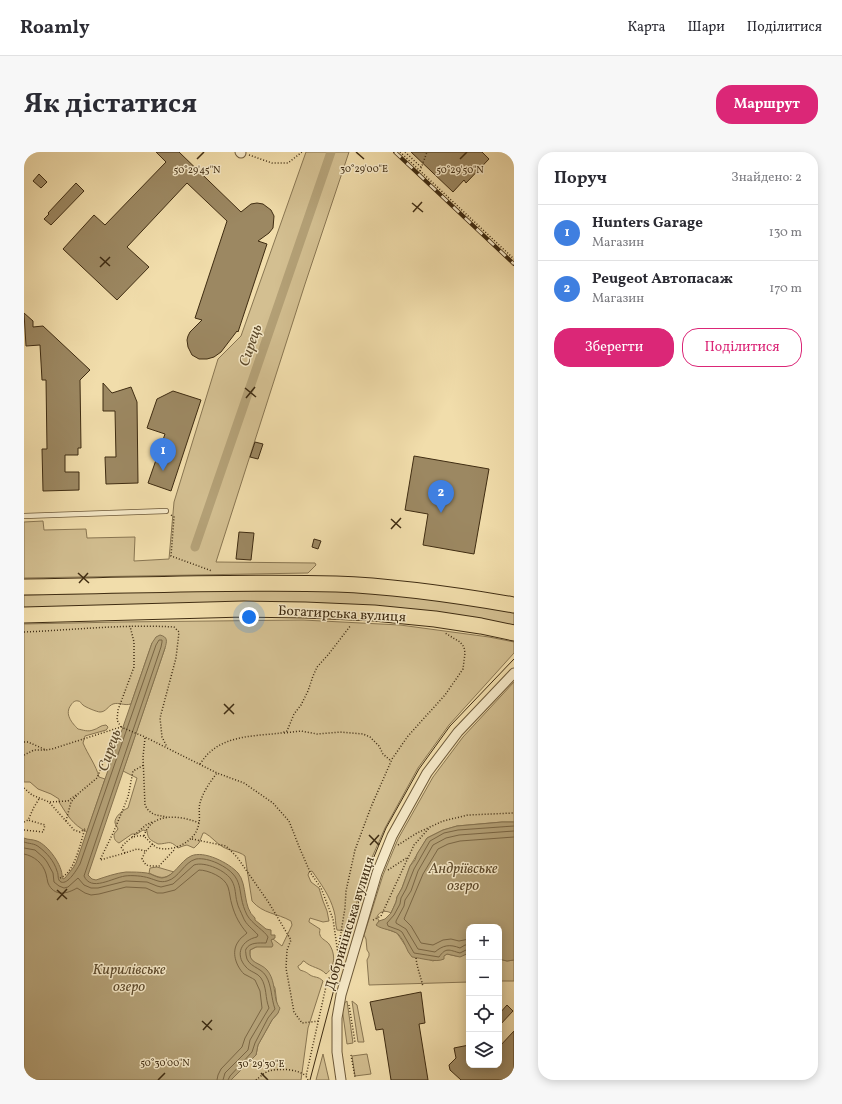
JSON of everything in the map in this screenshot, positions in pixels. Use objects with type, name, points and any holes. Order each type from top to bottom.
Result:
[{"type":"main road","name":"Богатирська вулиця","points":[[24,587],[337,584],[439,593],[514,605]]},
{"type":"main road","name":"Богатирська вулиця","points":[[24,615],[244,610],[351,612],[435,619],[514,633]]},
{"type":"street","name":"Добринінська вулиця","points":[[341,1080],[337,1052],[337,1018],[341,995],[377,873],[392,836],[427,773],[458,732],[514,673]]},
{"type":"lane","points":[[24,516],[166,511]]},
{"type":"path","points":[[241,152],[272,163],[288,163],[302,152]]},
{"type":"path","points":[[400,152],[514,259]]},
{"type":"path","points":[[405,152],[421,167]]},
{"type":"path","points":[[420,170],[427,152]]},
{"type":"path","points":[[166,511],[174,517],[171,556],[213,572]]},
{"type":"path","points":[[281,733],[287,730],[290,726],[294,714],[308,692],[311,680],[317,667],[351,625]]},
{"type":"path","points":[[121,727],[117,720],[118,710],[134,667],[134,642],[130,626]]},
{"type":"path","points":[[24,632],[130,626],[174,627],[179,632],[176,658],[160,718],[162,737],[167,747]]},
{"type":"path","points":[[306,1076],[327,982],[333,971],[338,954],[346,891],[355,850],[371,807],[391,761],[408,736],[445,696],[463,669],[466,653],[464,647],[460,642],[445,633]]},
{"type":"path","points":[[24,755],[34,750],[52,749],[121,727],[167,747],[216,773],[244,783],[273,803],[288,821],[310,872],[321,888],[333,919],[338,954]]},
{"type":"path","points":[[49,802],[68,801],[97,778],[118,728]]},
{"type":"path","points":[[200,764],[210,752],[237,738],[301,731],[318,734],[340,732],[363,734],[370,737],[391,761]]},
{"type":"path","points":[[146,737],[144,765],[145,805],[148,811],[156,815],[169,818],[183,818],[199,823]]},
{"type":"path","points":[[24,742],[28,742],[46,750]]},
{"type":"path","points":[[144,765],[133,771],[128,797],[100,860],[137,849],[145,852]]},
{"type":"path","points":[[153,844],[145,852],[142,859],[146,865],[159,866],[175,849],[192,839],[198,828],[200,804],[205,790],[216,773]]},
{"type":"path","points":[[24,788],[32,795],[49,802],[74,830],[80,832],[85,829],[70,871],[65,877],[60,878]]},
{"type":"path","points":[[66,821],[71,802],[79,793]]},
{"type":"path","points":[[24,822],[28,820],[40,798]]},
{"type":"path","points":[[398,845],[417,833],[443,821],[468,814],[514,813]]},
{"type":"path","points":[[125,853],[121,847],[146,825],[169,818]]},
{"type":"path","points":[[24,830],[43,832],[45,825],[28,820]]},
{"type":"path","points":[[144,836],[145,830],[153,822]]},
{"type":"path","points":[[371,921],[381,916],[414,844],[430,827]]},
{"type":"path","points":[[130,839],[136,836],[144,836],[158,848],[175,849]]},
{"type":"path","points":[[192,839],[226,846],[236,857],[269,903],[291,940],[287,950],[286,968],[294,1012],[302,1023],[319,1021]]},
{"type":"path","points":[[386,871],[408,857]]},
{"type":"path","points":[[416,958],[423,987]]},
{"type":"path","points":[[348,1001],[355,1042]]},
{"type":"path","points":[[351,1056],[355,1077]]},
{"type":"path","points":[[256,1080],[268,1071],[288,1069],[298,1071],[306,1076],[308,1080]]},
{"type":"shaded area","points":[[306,152],[349,152],[216,562],[315,563],[316,565],[308,573],[24,578],[24,522],[43,521],[44,530],[86,529],[87,538],[135,537],[134,561],[169,559],[174,502],[218,359],[241,336]]},
{"type":"shaded area","points":[[307,588],[379,591],[514,611],[514,627],[481,621],[24,608],[24,595]]},
{"type":"shaded area","points":[[303,620],[400,625],[489,637],[514,642],[514,653],[449,725],[418,768],[385,828],[366,871],[348,933],[347,931],[337,930],[335,913],[330,900],[312,871],[309,872],[308,875],[311,882],[319,888],[329,921],[323,922],[310,918],[309,922],[320,929],[321,936],[328,943],[333,952],[334,960],[331,968],[326,974],[304,961],[298,966],[300,970],[320,978],[323,981],[308,1028],[301,1080],[231,1080],[256,1055],[258,1045],[272,1020],[278,1013],[275,988],[260,965],[255,963],[250,958],[250,950],[273,939],[282,946],[292,925],[291,921],[265,911],[252,901],[245,856],[223,847],[205,833],[203,833],[199,843],[194,848],[187,845],[178,848],[171,843],[158,844],[149,838],[147,831],[143,830],[137,834],[132,834],[119,843],[115,840],[114,834],[118,829],[115,823],[116,818],[128,808],[137,778],[123,771],[165,648],[152,643],[131,704],[113,704],[104,711],[100,712],[86,707],[80,701],[75,701],[69,708],[68,712],[70,718],[78,729],[89,731],[104,725],[108,727],[106,730],[85,736],[83,743],[99,777],[105,779],[87,832],[71,819],[59,802],[59,799],[38,789],[30,782],[24,782],[24,624]]},
{"type":"shaded area","points":[[514,682],[514,822],[457,826],[443,830],[427,838],[410,866],[391,913],[379,913],[377,917],[381,927],[397,933],[405,945],[428,959],[433,961],[447,954],[456,956],[466,954],[466,982],[369,985],[367,960],[369,953],[364,935],[383,875],[398,839],[433,777],[463,737]]},
{"type":"shaded area","points":[[157,867],[174,872],[165,877],[156,876],[149,873],[150,868]]},
{"type":"shaded area","points":[[502,960],[514,960],[514,981],[502,981]]},
{"type":"shaded area","points":[[347,1001],[353,1043],[347,1044],[342,1008],[343,1004]]},
{"type":"shaded area","points":[[352,1001],[357,1005],[364,1042],[358,1042]]},
{"type":"shaded area","points":[[323,1054],[329,1080],[316,1080]]},
{"type":"shaded area","points":[[367,1054],[371,1074],[355,1076],[352,1056]]},
{"type":"water","name":"Кирилівське озеро","points":[[160,635],[166,640],[165,648],[88,875],[92,879],[96,880],[118,873],[136,872],[147,873],[162,878],[174,872],[187,858],[196,855],[216,858],[229,865],[241,878],[248,908],[255,920],[266,929],[271,930],[271,935],[275,935],[275,938],[271,940],[273,945],[272,947],[256,947],[250,950],[250,955],[255,962],[264,967],[269,973],[276,1000],[280,1008],[258,1045],[256,1055],[231,1080],[24,1080],[24,838],[41,843],[50,851],[60,867],[63,879],[73,868],[152,643],[156,637]]},
{"type":"water","name":"Андріївське озеро","points":[[514,822],[514,960],[502,960],[502,924],[466,924],[466,954],[460,957],[447,954],[444,956],[444,959],[437,961],[412,957],[403,940],[397,933],[376,925],[379,921],[385,919],[391,913],[410,866],[427,838],[443,830],[457,826]]},
{"type":"building","points":[[156,152],[179,152],[241,212],[251,204],[257,203],[263,204],[271,210],[274,216],[273,228],[258,241],[267,244],[238,332],[237,331],[221,352],[214,357],[207,359],[199,359],[192,355],[188,347],[187,340],[190,332],[202,320],[195,318],[227,221],[187,183],[127,247],[149,267],[117,300],[63,249],[94,215],[105,225],[166,162]]},
{"type":"building","points":[[411,152],[482,152],[489,159],[466,183],[464,180],[453,192]]},
{"type":"building","points":[[39,174],[47,182],[41,188],[33,181]]},
{"type":"building","points":[[76,183],[84,191],[51,225],[44,219]]},
{"type":"building","points":[[24,313],[33,321],[33,327],[43,326],[90,370],[80,380],[81,448],[78,448],[78,455],[65,455],[65,472],[79,472],[79,490],[43,491],[42,449],[47,449],[46,380],[42,380],[40,345],[26,346]]},
{"type":"building","points":[[103,383],[112,393],[131,387],[137,402],[138,483],[106,484],[105,457],[116,457],[115,411],[103,411]]},
{"type":"building","points":[[173,391],[201,400],[171,491],[148,483],[165,434],[147,428],[157,399]]},
{"type":"building","points":[[255,442],[263,444],[258,459],[250,457]]},
{"type":"building","points":[[414,456],[489,469],[474,554],[423,545],[428,514],[405,510]]},
{"type":"building","points":[[239,532],[254,533],[251,560],[236,559]]},
{"type":"building","points":[[314,539],[321,541],[318,549],[312,547]]},
{"type":"building","points":[[421,992],[425,1023],[419,1024],[428,1080],[391,1080],[383,1029],[376,1030],[370,1002]]},
{"type":"building","points":[[507,1005],[513,1011],[502,1023],[502,1011]]},
{"type":"building","points":[[514,1031],[514,1080],[461,1080],[450,1070],[449,1065],[456,1058],[454,1048],[466,1046],[466,1068],[502,1068],[502,1044]]},
{"type":"waterway","name":"Сирець","points":[[195,547],[331,152]]},
{"type":"tram line","points":[[310,1080],[343,955],[368,871],[386,828],[419,769],[450,726],[514,659]]},
{"type":"railway","points":[[395,152],[514,264]]},
{"type":"place","name":"Hunters Garage","points":[[163,471]]},
{"type":"place","name":"Peugeot Автопасаж","points":[[441,513]]}]
